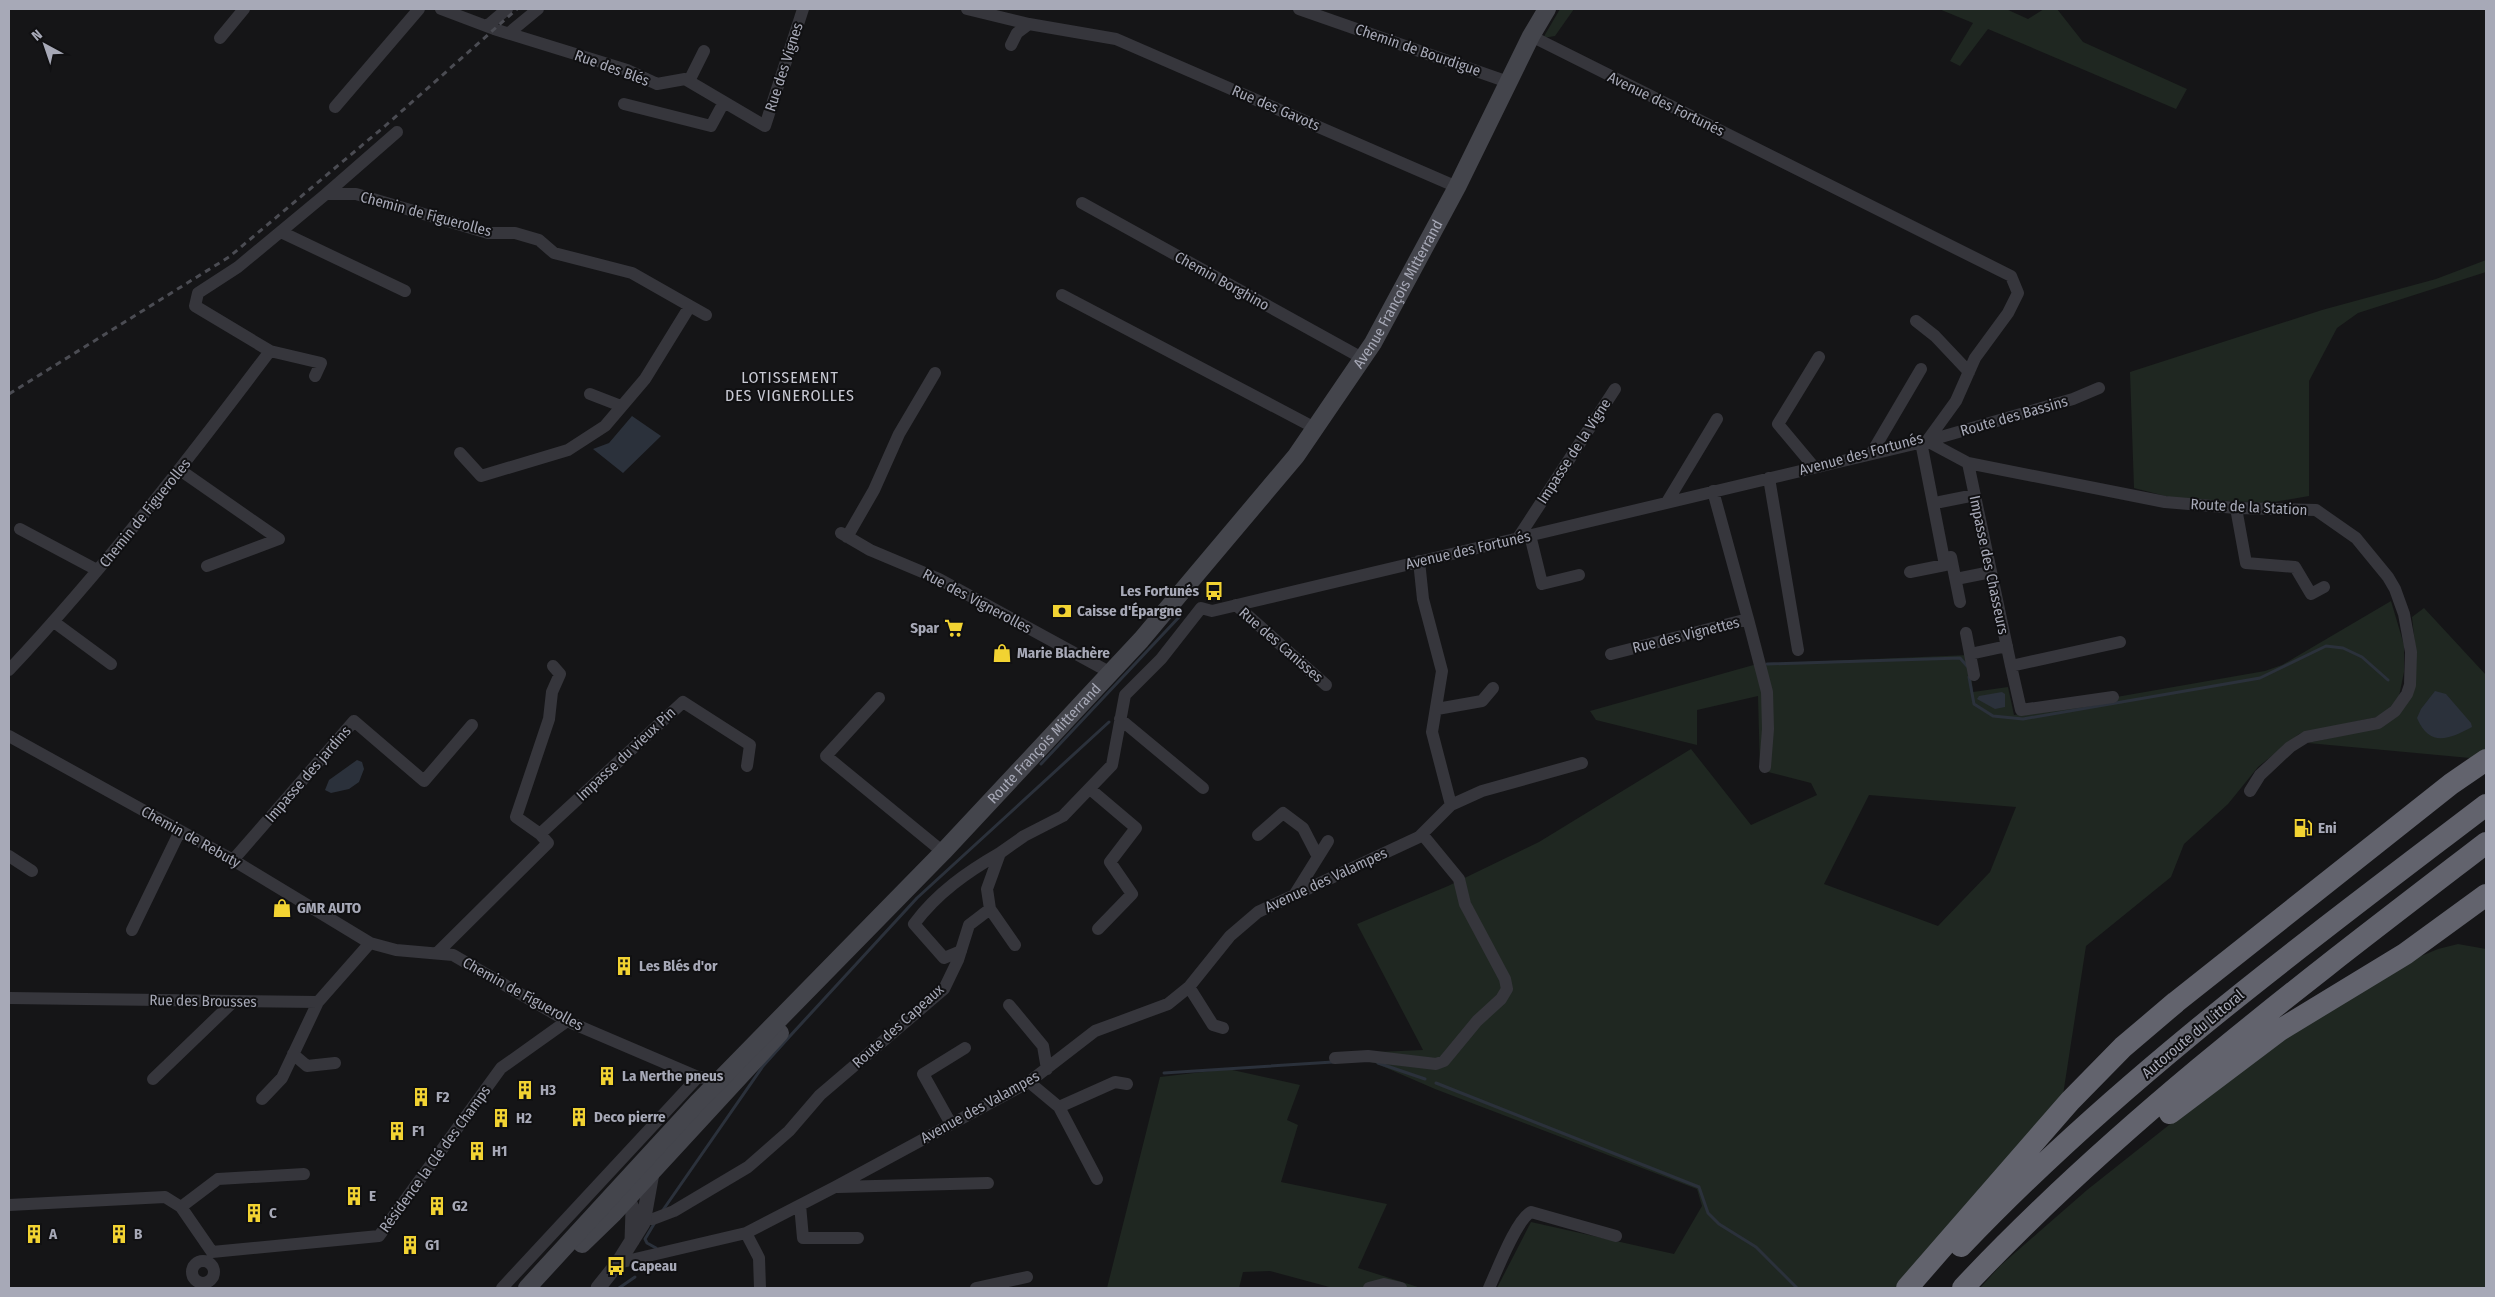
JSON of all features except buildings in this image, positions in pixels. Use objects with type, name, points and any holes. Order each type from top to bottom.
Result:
[{"type":"highway","points":[[1907,1288],[2070,1101],[2123,1047],[2176,1002],[2444,790],[2486,760]]},
{"type":"highway","name":"Autoroute du Littoral","points":[[1921,1288],[2045,1164],[2207,1022],[2282,961],[2486,804]]},
{"type":"highway","name":"Autoroute du Littoral","points":[[1963,1288],[2066,1185],[2121,1136],[2230,1044],[2486,843]]},
{"type":"highway","points":[[1988,1262],[2117,1154],[2241,1059],[2300,1017],[2405,954],[2486,895]]},
{"type":"main road","name":"Avenue François Mitterrand","points":[[1213,557],[1296,456],[1362,358],[1457,187],[1531,36],[1547,9]]},
{"type":"main road","name":"Route François Mitterrand","points":[[871,927],[1111,673],[1213,557]]},
{"type":"main road","points":[[527,1288],[718,1080],[871,927]]},
{"type":"main road","points":[[541,1288],[578,1248],[628,1199],[758,1059],[871,927]]},
{"type":"street","points":[[220,38],[244,9]]},
{"type":"street","points":[[335,107],[419,9]]},
{"type":"street","name":"Rue des Blés","points":[[440,9],[487,26],[627,70],[658,84],[682,79],[689,81]]},
{"type":"street","points":[[487,26],[507,9]]},
{"type":"street","points":[[509,33],[538,9]]},
{"type":"street","name":"Rue des Vignes","points":[[724,102],[765,126],[803,9]]},
{"type":"street","points":[[967,9],[1029,24]]},
{"type":"street","name":"Chemin de Bourdigue","points":[[1299,9],[1329,14],[1508,82]]},
{"type":"street","points":[[1011,45],[1017,33],[1029,24]]},
{"type":"street","name":"Rue des Gavots","points":[[1029,24],[1116,39],[1457,187]]},
{"type":"street","name":"Avenue des Fortunés","points":[[1120,719],[1125,695],[1161,659],[1202,608],[1212,611],[1924,441],[1956,401],[1975,358],[2008,313],[2018,293],[2011,276],[1531,36]]},
{"type":"street","points":[[624,104],[711,126],[724,102],[689,81],[704,51]]},
{"type":"street","points":[[315,376],[321,363],[270,352],[195,306],[198,293],[236,269],[397,132]]},
{"type":"street","name":"Chemin de Figuerolles","points":[[326,194],[356,194],[488,233],[523,236],[539,240],[554,253],[632,273],[706,315]]},
{"type":"street","name":"Chemin Borghino","points":[[1082,203],[1362,358]]},
{"type":"street","points":[[281,232],[405,291]]},
{"type":"street","points":[[1062,295],[1315,428]]},
{"type":"street","points":[[460,453],[481,476],[568,450],[604,426],[645,379],[690,306]]},
{"type":"street","points":[[1916,321],[1934,336],[1969,372]]},
{"type":"street","name":"Chemin de Figuerolles","points":[[10,666],[54,622],[180,470],[270,352]]},
{"type":"street","points":[[1814,468],[1778,424],[1819,357]]},
{"type":"street","points":[[1871,454],[1921,369]]},
{"type":"street","name":"Rue des Vignerolles","points":[[935,373],[899,434],[874,490],[844,535],[870,550],[939,580],[1111,673]]},
{"type":"street","name":"Route des Bassins","points":[[1924,441],[2072,399],[2099,388]]},
{"type":"street","name":"Impasse de la Vigne","points":[[1524,537],[1615,389]]},
{"type":"street","points":[[590,394],[621,406]]},
{"type":"street","points":[[1668,502],[1717,419]]},
{"type":"street","points":[[1910,572],[1945,565],[1924,441]]},
{"type":"street","name":"Route de la Station","points":[[1924,441],[1968,463],[2165,502],[2236,508],[2316,510],[2356,538],[2395,589],[2404,614],[2411,652],[2410,685],[2407,694],[2395,711],[2378,723],[2306,737],[2279,755],[2260,775],[2250,791]]},
{"type":"street","name":"Impasse des Chasseurs","points":[[1968,463],[2021,710],[2113,697]]},
{"type":"street","points":[[180,470],[279,539],[207,566]]},
{"type":"street","points":[[1769,478],[1798,650]]},
{"type":"street","points":[[1937,483],[1945,524]]},
{"type":"street","name":"Rue des Vignettes","points":[[1611,654],[1748,619],[1713,491]]},
{"type":"street","points":[[1940,502],[1975,495]]},
{"type":"street","points":[[2236,508],[2246,562],[2295,567],[2311,594],[2324,587]]},
{"type":"street","points":[[20,529],[97,570]]},
{"type":"street","points":[[1524,537],[1542,584],[1579,575]]},
{"type":"street","points":[[1951,558],[1960,602]]},
{"type":"street","points":[[1419,562],[1423,599],[1442,672],[1432,732],[1452,805]]},
{"type":"street","points":[[1956,579],[1991,572]]},
{"type":"street","name":"Rue des Canisses","points":[[1236,605],[1326,685]]},
{"type":"street","points":[[1748,619],[1767,692],[1768,729],[1765,767]]},
{"type":"street","points":[[54,622],[111,664]]},
{"type":"street","points":[[1966,633],[1974,675]]},
{"type":"street","points":[[2011,666],[2120,642]]},
{"type":"street","points":[[1970,654],[2007,646]]},
{"type":"street","points":[[437,953],[548,843],[540,834],[516,817],[549,719],[552,692],[560,674],[553,666]]},
{"type":"street","points":[[1437,709],[1482,701],[1493,688]]},
{"type":"street","points":[[879,698],[826,756],[943,852]]},
{"type":"street","name":"Impasse du vieux Pin","points":[[540,834],[683,702],[750,745],[746,766]]},
{"type":"street","points":[[961,951],[944,958],[914,924],[926,908],[966,873],[1024,836],[1063,816],[1112,764],[1120,719],[1203,788]]},
{"type":"street","name":"Impasse des jardins","points":[[232,860],[354,721],[424,781],[472,725]]},
{"type":"street","name":"Chemin de Rebuty","points":[[9,736],[232,860],[370,942]]},
{"type":"street","name":"Avenue des Valampes","points":[[618,1263],[746,1233],[835,1187],[1029,1082],[1095,1031],[1168,1004],[1189,987],[1230,936],[1258,912],[1419,838],[1452,805],[1482,791],[1582,763]]},
{"type":"street","points":[[1090,789],[1136,828],[1110,862],[1132,894],[1098,929]]},
{"type":"street","points":[[1258,835],[1283,813],[1303,828],[1318,857]]},
{"type":"street","points":[[132,930],[180,831]]},
{"type":"street","points":[[1335,1058],[1368,1056],[1436,1064],[1444,1062],[1477,1022],[1501,999],[1507,989],[1505,980],[1465,904],[1459,879],[1422,834]]},
{"type":"street","points":[[1294,895],[1328,841]]},
{"type":"street","points":[[1000,853],[986,889],[990,908],[1015,945]]},
{"type":"street","points":[[9,856],[32,871]]},
{"type":"street","name":"Route des Capeaux","points":[[636,1229],[674,1211],[748,1166],[789,1131],[820,1095],[944,988],[961,951],[969,925],[990,908]]},
{"type":"street","points":[[262,1099],[282,1078],[318,1002],[370,942]]},
{"type":"street","name":"Chemin de Figuerolles","points":[[370,942],[396,950],[453,954],[568,1021],[698,1076],[718,1080]]},
{"type":"street","points":[[1189,987],[1214,1026],[1222,1028]]},
{"type":"street","name":"Rue des Brousses","points":[[9,998],[318,1002]]},
{"type":"street","points":[[153,1079],[234,1001]]},
{"type":"street","points":[[1009,1005],[1042,1046],[1048,1069]]},
{"type":"street","name":"Résidence la Clé des Champs","points":[[212,1252],[379,1236],[501,1068],[568,1021]]},
{"type":"street","points":[[951,1124],[922,1074],[965,1048]]},
{"type":"street","points":[[294,1054],[306,1066],[335,1063]]},
{"type":"street","points":[[636,1229],[633,1210],[628,1199],[629,1185],[693,1114],[700,1100],[698,1076]]},
{"type":"street","points":[[502,1288],[698,1076]]},
{"type":"street","points":[[1029,1082],[1060,1107],[1097,1179]]},
{"type":"street","points":[[1060,1107],[1116,1082],[1128,1084]]},
{"type":"street","points":[[598,1288],[618,1263],[636,1229],[652,1173]]},
{"type":"street","points":[[181,1207],[218,1179],[304,1174]]},
{"type":"street","name":"Avenue des Valampes","points":[[835,1187],[988,1183]]},
{"type":"street","points":[[9,1205],[165,1196],[181,1207],[212,1252],[212,1277],[208,1282],[201,1283],[195,1280],[192,1274],[194,1267],[212,1252]]},
{"type":"street","points":[[800,1205],[803,1238],[858,1238]]},
{"type":"street","points":[[1489,1288],[1518,1228],[1525,1216],[1531,1212],[1616,1236]]},
{"type":"street","points":[[746,1233],[759,1258],[760,1288]]},
{"type":"street","points":[[199,1263],[206,1262],[212,1266]]},
{"type":"street","points":[[976,1288],[1028,1277]]},
{"type":"street","points":[[1370,1288],[1384,1284],[1401,1288]]},
{"type":"shaded area","points":[[1560,9],[1574,9],[1555,36],[1543,38]]},
{"type":"shaded area","points":[[1939,9],[2006,9],[2028,19],[2044,9],[2057,9],[2083,42],[2187,89],[2176,109],[1988,29],[1960,66],[1950,61],[1973,23]]},
{"type":"shaded area","points":[[2486,260],[2486,272],[2358,313],[2337,328],[2309,381],[2309,496],[2268,503],[2173,498],[2134,488],[2130,372],[2322,310],[2436,279]]},
{"type":"shaded area","points":[[632,416],[661,436],[623,473],[593,449],[609,443]]},
{"type":"shaded area","points":[[2391,601],[2404,645],[2404,672],[2398,701],[2381,716],[2299,734],[2258,767],[2228,804],[2184,844],[2171,877],[2086,946],[2063,1095],[1898,1288],[1497,1288],[1531,1222],[1674,1254],[1702,1206],[1697,1189],[1435,1089],[1375,1063],[1332,1054],[1423,1050],[1357,924],[1448,886],[1539,842],[1691,749],[1751,825],[1817,795],[1811,783],[1760,770],[1758,696],[1697,710],[1697,745],[1596,720],[1590,711],[1757,664],[1969,655],[1973,692],[2008,687],[2014,715],[2265,671],[2282,665]],"holes":[[[1869,795],[2016,807],[1990,872],[1938,926],[1824,884]]]},
{"type":"shaded area","points":[[2424,608],[2486,675],[2486,750],[2470,758],[2308,743],[2353,733],[2406,704],[2415,645],[2412,617]]},
{"type":"shaded area","points":[[2435,691],[2446,694],[2471,723],[2472,727],[2448,737],[2434,737],[2428,734],[2417,718],[2421,709]]},
{"type":"shaded area","points":[[2002,692],[2005,694],[2005,707],[1995,709],[1977,699],[1979,696]]},
{"type":"shaded area","points":[[357,760],[362,762],[364,769],[359,782],[349,789],[331,793],[325,790],[329,780]]},
{"type":"shaded area","points":[[2458,944],[2486,949],[2486,1288],[1980,1288],[2001,1265],[2087,1190],[2261,1052],[2414,959],[2438,949]]},
{"type":"shaded area","points":[[1228,1069],[1300,1085],[1287,1120],[1298,1125],[1281,1182],[1387,1204],[1358,1268],[1421,1288],[1333,1288],[1270,1271],[1243,1272],[1239,1288],[1107,1288],[1160,1077]]},
{"type":"waterway","points":[[1041,764],[1181,615]]},
{"type":"waterway","points":[[1969,677],[1974,704],[1993,716],[2023,719],[2260,678],[2326,646],[2343,648],[2362,657],[2388,680]]},
{"type":"waterway","points":[[1767,664],[1960,658],[1967,666]]},
{"type":"waterway","points":[[663,1210],[763,1066],[790,1036],[917,898],[1109,722]]},
{"type":"waterway","points":[[1164,1073],[1333,1062]]},
{"type":"waterway","points":[[1378,1063],[1425,1079]]},
{"type":"waterway","points":[[1436,1083],[1699,1187],[1708,1213],[1719,1224],[1756,1247],[1797,1288]]},
{"type":"waterway","points":[[654,1224],[645,1239],[647,1243],[656,1248]]},
{"type":"waterway","points":[[619,1288],[635,1277]]},
{"type":"railway","points":[[9,394],[229,257],[385,126],[517,9]]},
{"type":"place","name":"Les Fortunés","points":[[1214,591]]},
{"type":"place","name":"Caisse d'Épargne","points":[[1062,611]]},
{"type":"place","name":"Spar","points":[[954,628]]},
{"type":"place","name":"Marie Blachère","points":[[1002,653]]},
{"type":"place","name":"Eni","points":[[2303,828]]},
{"type":"place","name":"GMR AUTO","points":[[282,908]]},
{"type":"place","name":"Les Blés d'or","points":[[624,966]]},
{"type":"place","name":"La Nerthe pneus","points":[[607,1076]]},
{"type":"place","name":"H3","points":[[525,1090]]},
{"type":"place","name":"F2","points":[[421,1097]]},
{"type":"place","name":"Deco pierre","points":[[579,1117]]},
{"type":"place","name":"H2","points":[[501,1118]]},
{"type":"place","name":"F1","points":[[397,1131]]},
{"type":"place","name":"H1","points":[[477,1151]]},
{"type":"place","name":"E","points":[[354,1196]]},
{"type":"place","name":"G2","points":[[437,1206]]},
{"type":"place","name":"C","points":[[254,1213]]},
{"type":"place","name":"A","points":[[34,1234]]},
{"type":"place","name":"B","points":[[119,1234]]},
{"type":"place","name":"G1","points":[[410,1245]]},
{"type":"place","name":"Capeau","points":[[616,1266]]},
{"type":"district","name":"LOTISSEMENT DES VIGNEROLLES","points":[[790,386]]}]
